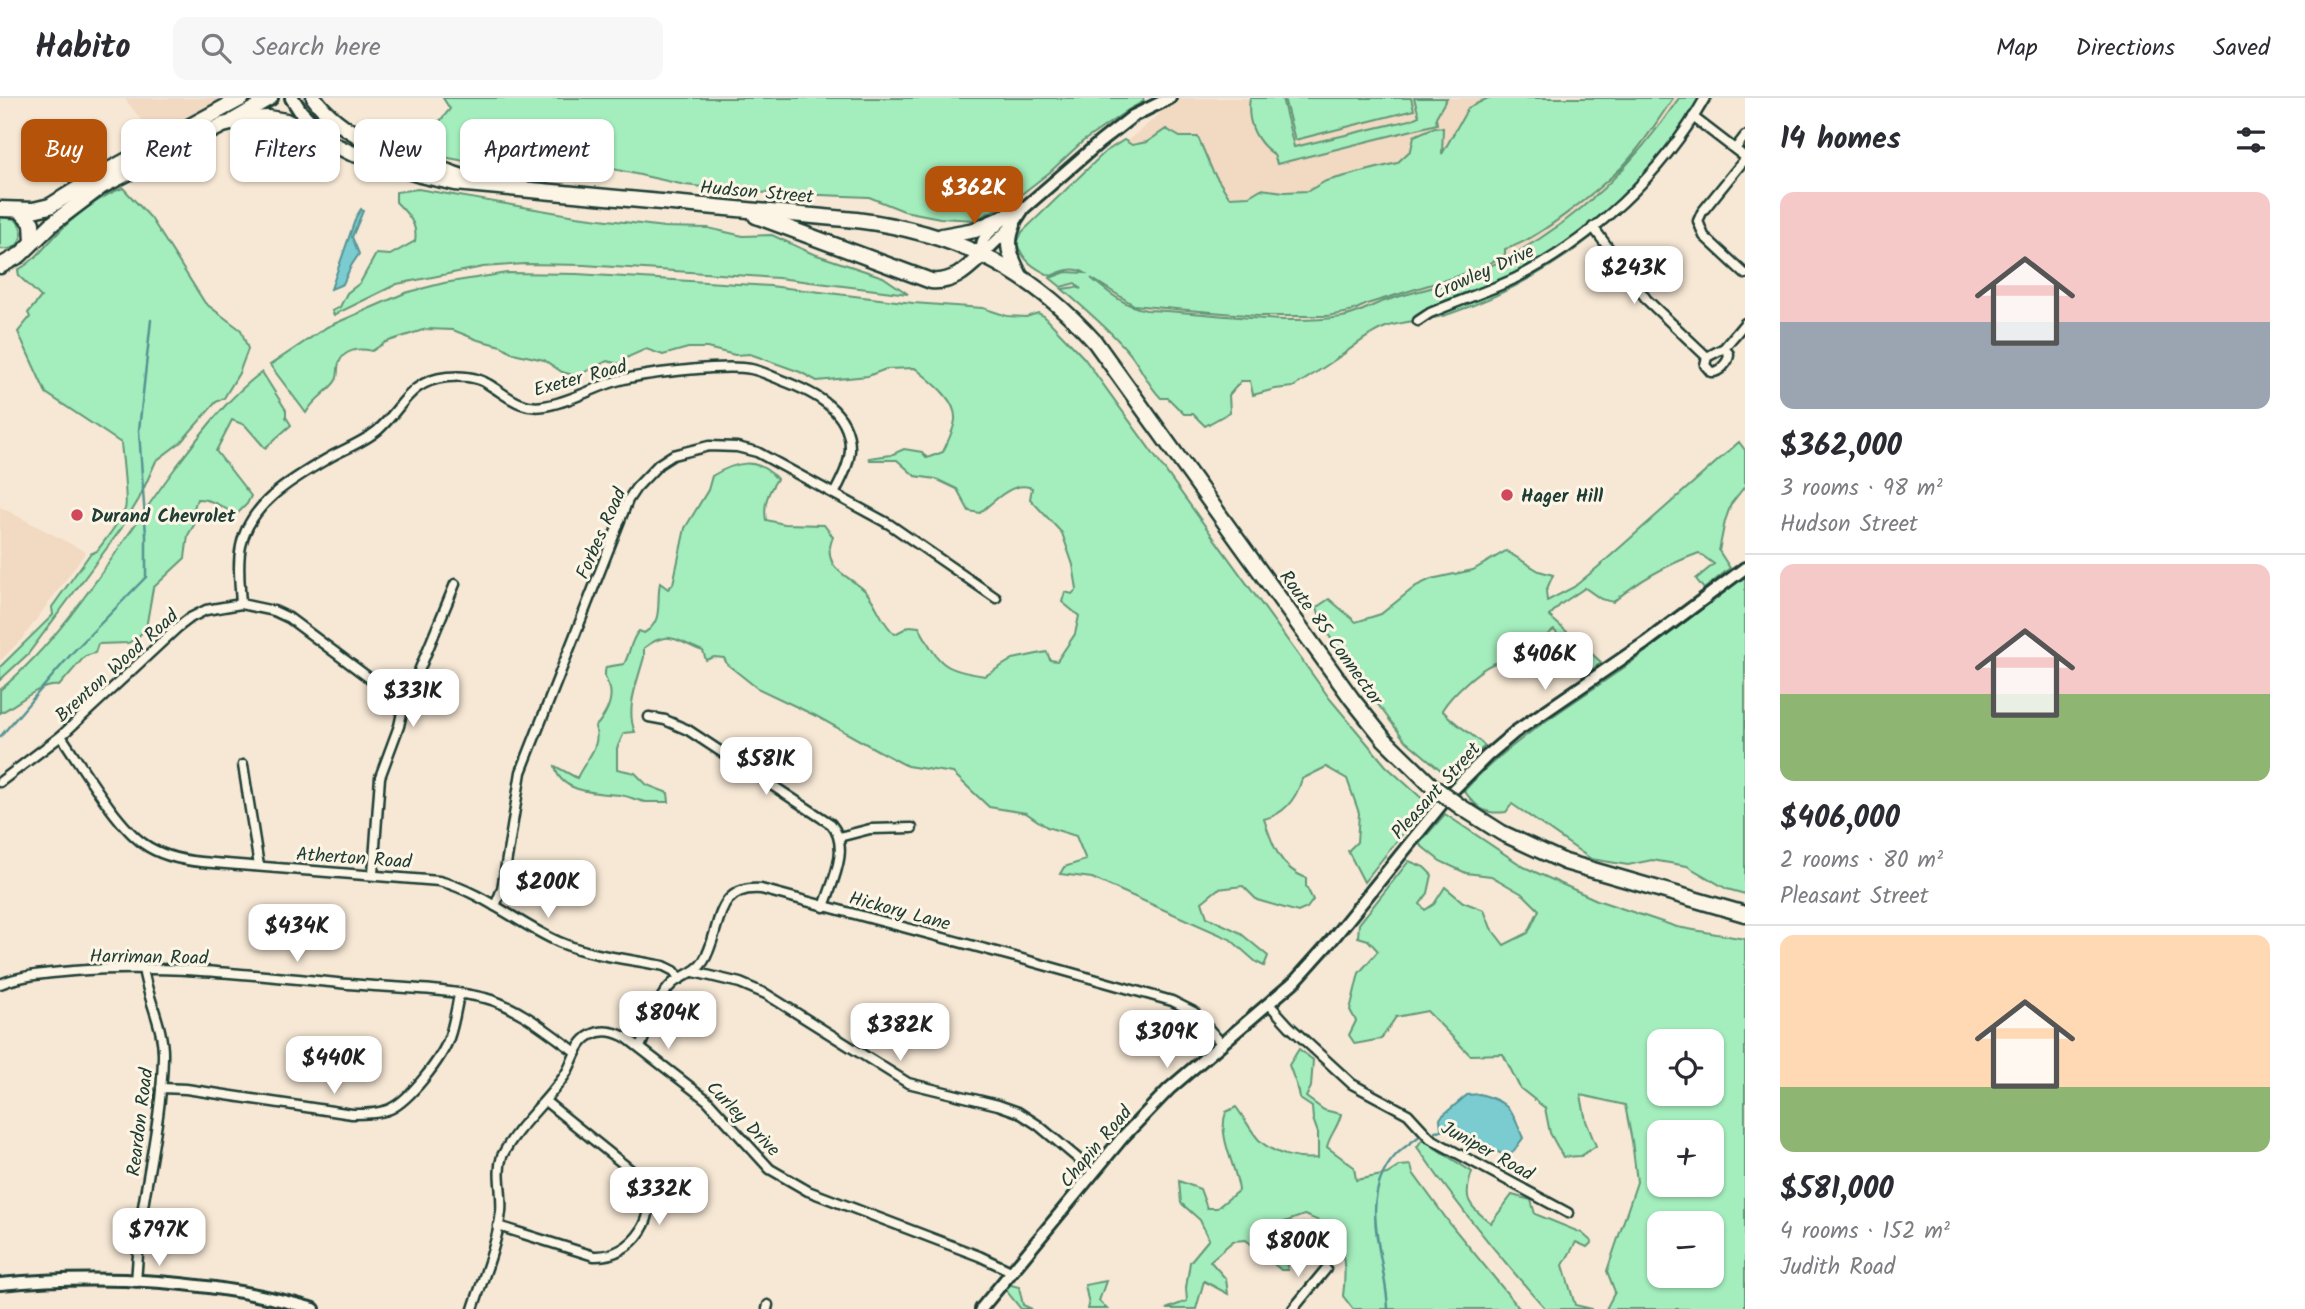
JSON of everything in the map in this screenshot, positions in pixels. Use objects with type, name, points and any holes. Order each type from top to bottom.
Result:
[{"type":"main road","points":[[0,209],[20,210],[50,206],[98,176],[242,98]]},
{"type":"main road","points":[[4,261],[20,255],[73,206],[102,186],[271,98]]},
{"type":"main road","name":"Hudson Street","points":[[292,98],[308,119]]},
{"type":"main road","name":"Hudson Street","points":[[314,98],[333,119],[357,135],[481,184]]},
{"type":"main road","points":[[249,119],[277,119]]},
{"type":"main road","points":[[223,125],[230,123]]},
{"type":"main road","name":"Hudson Street","points":[[340,146],[351,153],[454,184],[481,184],[872,222],[937,236],[983,254]]},
{"type":"main road","points":[[714,207],[784,226],[931,281],[959,276],[983,254]]},
{"type":"main road","points":[[20,210],[32,223],[33,241]]},
{"type":"main road","points":[[937,236],[975,230],[1016,216]]},
{"type":"main road","points":[[1016,216],[1008,238],[1008,249],[1019,275]]},
{"type":"main road","name":"Route 85 Connector","points":[[983,254],[1019,275],[1065,311],[1103,352],[1352,699],[1384,739],[1432,786],[1496,830],[1552,857],[1745,914]]},
{"type":"street","points":[[983,254],[1016,216],[1122,124],[1170,98]]},
{"type":"street","name":"Crowley Drive","points":[[1418,321],[1430,313],[1516,277],[1554,255],[1593,227],[1651,173],[1705,98]]},
{"type":"street","points":[[1693,117],[1745,158],[1702,212],[1698,221],[1704,236],[1745,274]]},
{"type":"street","points":[[1735,149],[1745,136]]},
{"type":"street","points":[[1593,227],[1647,300],[1707,357]]},
{"type":"street","points":[[1724,348],[1729,354],[1728,361],[1715,373],[1711,372],[1705,365],[1707,357],[1724,348],[1745,323]]},
{"type":"street","name":"Exeter Road","points":[[241,604],[241,544],[254,516],[270,497],[294,479],[377,430],[412,391],[430,379],[467,376],[486,383],[516,403],[530,407],[546,406],[625,379],[731,367],[751,369],[809,392],[827,403],[841,418],[848,432],[850,449],[848,464],[834,495]]},
{"type":"street","name":"Forbes Road","points":[[495,906],[502,889],[521,772],[618,524],[636,488],[659,464],[673,455],[709,446],[757,453],[890,524],[996,598]]},
{"type":"street","name":"Pleasant Street","points":[[1392,865],[1459,783],[1515,732],[1646,643],[1745,569]]},
{"type":"street","points":[[373,874],[380,777],[399,726],[404,704],[455,584]]},
{"type":"street","name":"Brenton Wood Road","points":[[0,782],[61,736],[158,644],[190,618],[206,610],[241,604],[261,607],[289,618],[404,704]]},
{"type":"street","points":[[649,717],[665,720],[688,730],[824,818],[836,830],[839,837],[839,858],[824,906]]},
{"type":"street","name":"Atherton Road","points":[[61,736],[120,820],[144,844],[167,856],[183,860],[439,881],[459,887],[561,943],[664,966],[674,971],[680,979]]},
{"type":"street","points":[[243,765],[259,866]]},
{"type":"street","points":[[839,837],[870,830],[912,828]]},
{"type":"street","name":"Chapin Road","points":[[981,1309],[1122,1138],[1157,1101],[1269,1004],[1319,955],[1392,865]]},
{"type":"street","name":"Hickory Lane","points":[[694,972],[708,953],[723,907],[730,897],[750,888],[761,889],[1172,1002],[1194,1012],[1222,1044]]},
{"type":"street","name":"Harriman Road","points":[[0,984],[52,973],[143,968],[260,975],[459,995],[486,999],[515,1011],[576,1052]]},
{"type":"street","name":"Reardon Road","points":[[135,1282],[163,1055],[143,968]]},
{"type":"street","points":[[640,1047],[669,986],[694,972],[740,983],[766,993],[908,1083],[1018,1112],[1038,1125],[1094,1172]]},
{"type":"street","points":[[160,1088],[186,1089],[352,1114],[369,1114],[390,1109],[425,1076],[443,1051],[449,1038],[459,995]]},
{"type":"street","name":"Juniper Road","points":[[1269,1004],[1289,1027],[1352,1084],[1408,1114],[1430,1138],[1568,1213]]},
{"type":"street","name":"Curley Drive","points":[[473,1309],[498,1226],[502,1197],[499,1165],[502,1156],[567,1071],[587,1037],[603,1031],[621,1035],[640,1047],[707,1100],[764,1163],[786,1180],[1013,1272]]},
{"type":"street","points":[[498,1226],[604,1257],[623,1248],[632,1240],[640,1232],[650,1212],[648,1188],[642,1179],[545,1101]]},
{"type":"street","points":[[1293,1309],[1326,1269]]},
{"type":"street","points":[[0,1284],[58,1281],[135,1282],[242,1292],[314,1309]]},
{"type":"shaded area","points":[[124,98],[225,98],[186,119],[141,119]]},
{"type":"shaded area","points":[[1154,98],[1679,98],[1647,143],[1610,183],[1583,207],[1539,239],[1467,276],[1389,299],[1351,315],[1291,319],[1137,309],[1117,299],[1082,273],[1051,203],[1160,114]]},
{"type":"shaded area","points":[[0,507],[86,552],[22,639],[0,661]]},
{"type":"green space","points":[[443,98],[1143,98],[1144,101],[1082,142],[1014,200],[975,220],[940,218],[904,211],[869,197],[749,192],[685,185],[614,169],[614,119],[460,119],[460,160],[446,158],[446,119],[442,119],[450,109]]},
{"type":"green space","points":[[1250,98],[1282,98],[1294,147],[1410,120],[1419,116],[1414,98],[1447,98],[1436,117],[1437,124],[1277,164],[1274,155],[1253,130],[1249,112]]},
{"type":"green space","points":[[1284,98],[1411,98],[1414,110],[1295,140]]},
{"type":"green space","points":[[1488,98],[1673,98],[1621,168],[1549,226],[1505,249],[1505,254],[1487,265],[1350,312],[1327,316],[1258,316],[1134,305],[1091,278],[1123,302],[1146,310],[1293,320],[1349,316],[1385,301],[1467,276],[1530,245],[1586,204],[1612,180],[1636,154],[1679,98],[1712,98],[1688,135],[1632,201],[1566,256],[1490,298],[1449,314],[1380,329],[1293,387],[1253,395],[1250,381],[1241,381],[1229,395],[1230,412],[1205,426],[1193,414],[1184,414],[1168,398],[1161,398],[1119,341],[1062,289],[1081,289],[1075,283],[1061,287],[1050,278],[1066,272],[1085,273],[1072,270],[1051,276],[1030,263],[1022,255],[1017,243],[1022,232],[1105,152],[1124,140],[1132,145],[1147,142],[1166,129],[1180,137],[1198,137],[1212,170],[1229,197],[1249,196],[1261,189],[1308,191],[1326,181],[1397,163],[1411,150],[1414,136],[1435,127],[1443,128],[1442,154],[1468,108]]},
{"type":"green space","points":[[123,188],[151,218],[205,303],[241,330],[248,349],[239,373],[224,398],[216,402],[181,442],[156,461],[139,499],[121,529],[28,654],[0,680],[0,667],[53,615],[52,607],[90,554],[97,551],[112,531],[126,505],[121,443],[46,393],[18,332],[41,297],[19,276],[18,270],[78,215],[105,196]]},
{"type":"green space","points":[[418,189],[576,216],[664,227],[708,228],[743,236],[772,235],[811,253],[883,277],[908,294],[778,278],[584,265],[524,264],[483,267],[397,284],[334,315],[332,311],[340,307],[347,293],[360,283],[376,254],[390,255],[415,241],[413,224],[396,202],[396,192]]},
{"type":"green space","points":[[0,217],[15,219],[19,224],[22,235],[13,248],[0,249]]},
{"type":"green space","points":[[507,273],[577,274],[770,286],[913,303],[983,308],[1007,316],[1026,317],[1038,313],[1044,316],[1084,358],[1330,699],[1386,766],[1427,803],[1364,882],[1348,851],[1357,842],[1359,813],[1347,779],[1326,767],[1302,779],[1289,805],[1264,819],[1283,862],[1306,878],[1306,886],[1313,900],[1307,908],[1298,912],[1257,900],[1243,886],[1218,889],[1202,902],[1207,917],[1239,932],[1268,956],[1264,966],[1230,939],[1092,878],[1060,874],[1064,867],[1086,860],[1076,836],[1047,827],[1026,813],[989,807],[953,773],[907,766],[816,716],[757,688],[727,664],[724,658],[706,660],[703,651],[674,639],[661,639],[644,648],[632,704],[635,732],[624,733],[617,748],[617,769],[635,773],[647,785],[668,793],[669,802],[646,802],[572,787],[558,775],[555,766],[577,778],[592,753],[597,734],[595,727],[610,699],[610,689],[605,676],[606,667],[624,664],[636,634],[639,631],[644,633],[654,623],[658,611],[660,583],[668,589],[673,584],[685,528],[708,490],[712,476],[729,467],[754,464],[777,479],[767,499],[766,520],[784,524],[824,525],[833,537],[830,557],[833,564],[867,593],[891,630],[895,634],[910,626],[919,627],[943,663],[959,671],[985,676],[1013,659],[1047,652],[1050,660],[1057,661],[1075,634],[1079,616],[1062,602],[1065,592],[1072,594],[1077,589],[1073,565],[1062,533],[1030,499],[1032,488],[1025,486],[1011,489],[980,513],[969,511],[957,489],[936,479],[915,476],[897,460],[870,460],[869,458],[891,455],[904,449],[922,452],[927,458],[943,452],[955,420],[952,405],[941,391],[915,368],[886,369],[868,376],[817,381],[750,354],[735,355],[707,348],[688,348],[663,355],[646,349],[619,364],[607,361],[577,376],[562,372],[544,360],[513,353],[501,346],[453,330],[426,329],[386,342],[372,351],[348,352],[341,358],[334,384],[306,413],[270,365],[327,327],[405,293],[444,283]]},
{"type":"green space","points":[[262,372],[286,410],[286,417],[291,425],[265,448],[245,425],[232,420],[216,451],[251,496],[247,504],[236,515],[213,502],[197,499],[194,508],[197,520],[188,535],[185,558],[153,588],[146,628],[137,638],[128,643],[98,644],[95,653],[85,656],[59,686],[36,691],[0,713],[0,690],[27,665],[75,610],[160,488],[209,424],[239,391]]},
{"type":"green space","points":[[1739,442],[1745,450],[1745,486],[1731,504],[1719,551],[1730,568],[1704,589],[1696,579],[1714,564],[1699,553],[1653,574],[1613,602],[1601,599],[1585,588],[1561,604],[1549,616],[1601,662],[1588,673],[1575,664],[1579,659],[1554,630],[1528,649],[1523,664],[1499,662],[1476,675],[1442,710],[1485,746],[1449,777],[1404,739],[1343,658],[1322,624],[1317,607],[1329,599],[1356,622],[1381,614],[1416,586],[1431,579],[1473,570],[1506,551],[1539,571],[1553,575],[1546,591],[1547,601],[1574,587]]},
{"type":"green space","points":[[1745,575],[1745,894],[1727,889],[1687,866],[1652,860],[1628,865],[1591,859],[1512,804],[1506,812],[1486,811],[1464,791],[1515,744],[1646,652]]},
{"type":"green space","points":[[1445,814],[1524,867],[1597,900],[1677,927],[1745,939],[1745,1309],[1606,1309],[1615,1292],[1607,1271],[1637,1182],[1625,1105],[1581,1095],[1586,1121],[1596,1146],[1581,1156],[1563,1157],[1550,1133],[1545,1108],[1520,1088],[1503,1054],[1470,1055],[1427,1011],[1396,1017],[1381,1039],[1355,1044],[1349,1035],[1356,1021],[1350,1010],[1359,973],[1378,951],[1368,940],[1358,937],[1359,924],[1409,861],[1424,867],[1432,875],[1428,893],[1420,904],[1425,910],[1434,904],[1445,887],[1463,902],[1484,910],[1491,928],[1504,945],[1528,933],[1539,910],[1524,895],[1491,876],[1466,873],[1440,861],[1419,844]]},
{"type":"green space","points":[[1299,1049],[1313,1060],[1311,1087],[1306,1097],[1324,1110],[1341,1114],[1327,1147],[1354,1167],[1356,1180],[1387,1174],[1400,1166],[1411,1165],[1413,1173],[1451,1225],[1520,1309],[1353,1309],[1343,1296],[1344,1269],[1339,1241],[1329,1227],[1304,1215],[1282,1223],[1288,1270],[1281,1270],[1246,1240],[1233,1241],[1210,1261],[1226,1279],[1228,1294],[1204,1281],[1196,1309],[1166,1309],[1187,1301],[1190,1262],[1209,1239],[1200,1220],[1181,1203],[1179,1181],[1200,1189],[1207,1208],[1217,1208],[1239,1190],[1225,1141],[1226,1112],[1236,1107],[1257,1137],[1279,1153],[1318,1158],[1318,1133],[1312,1107],[1300,1099],[1289,1065]]},
{"type":"green space","points":[[1424,1137],[1435,1148],[1472,1172],[1468,1190],[1470,1202],[1477,1212],[1491,1223],[1512,1195],[1531,1200],[1535,1214],[1582,1233],[1592,1242],[1587,1247],[1576,1242],[1563,1265],[1575,1305],[1592,1309],[1546,1309],[1478,1230],[1417,1147]]},
{"type":"green space","points":[[1106,1281],[1099,1301],[1107,1309],[1088,1309],[1085,1285]]},
{"type":"green space","points":[[1007,1284],[1019,1287],[1023,1305],[1032,1309],[1021,1309],[1005,1289]]},
{"type":"water","points":[[361,209],[363,211],[352,237],[359,254],[343,284],[331,289],[356,217]]},
{"type":"water","points":[[1480,1094],[1503,1104],[1516,1120],[1523,1138],[1507,1156],[1441,1128],[1442,1116],[1467,1095]]},
{"type":"waterway","points":[[0,737],[73,652],[146,577],[139,430],[151,320]]},
{"type":"waterway","points":[[1435,1131],[1443,1130]]},
{"type":"waterway","points":[[1388,1309],[1376,1230],[1377,1191],[1383,1173],[1395,1156],[1421,1135]]},
{"type":"place","name":"Hager Hill","points":[[1507,495]]},
{"type":"place","name":"Durand Chevrolet","points":[[77,515]]}]
